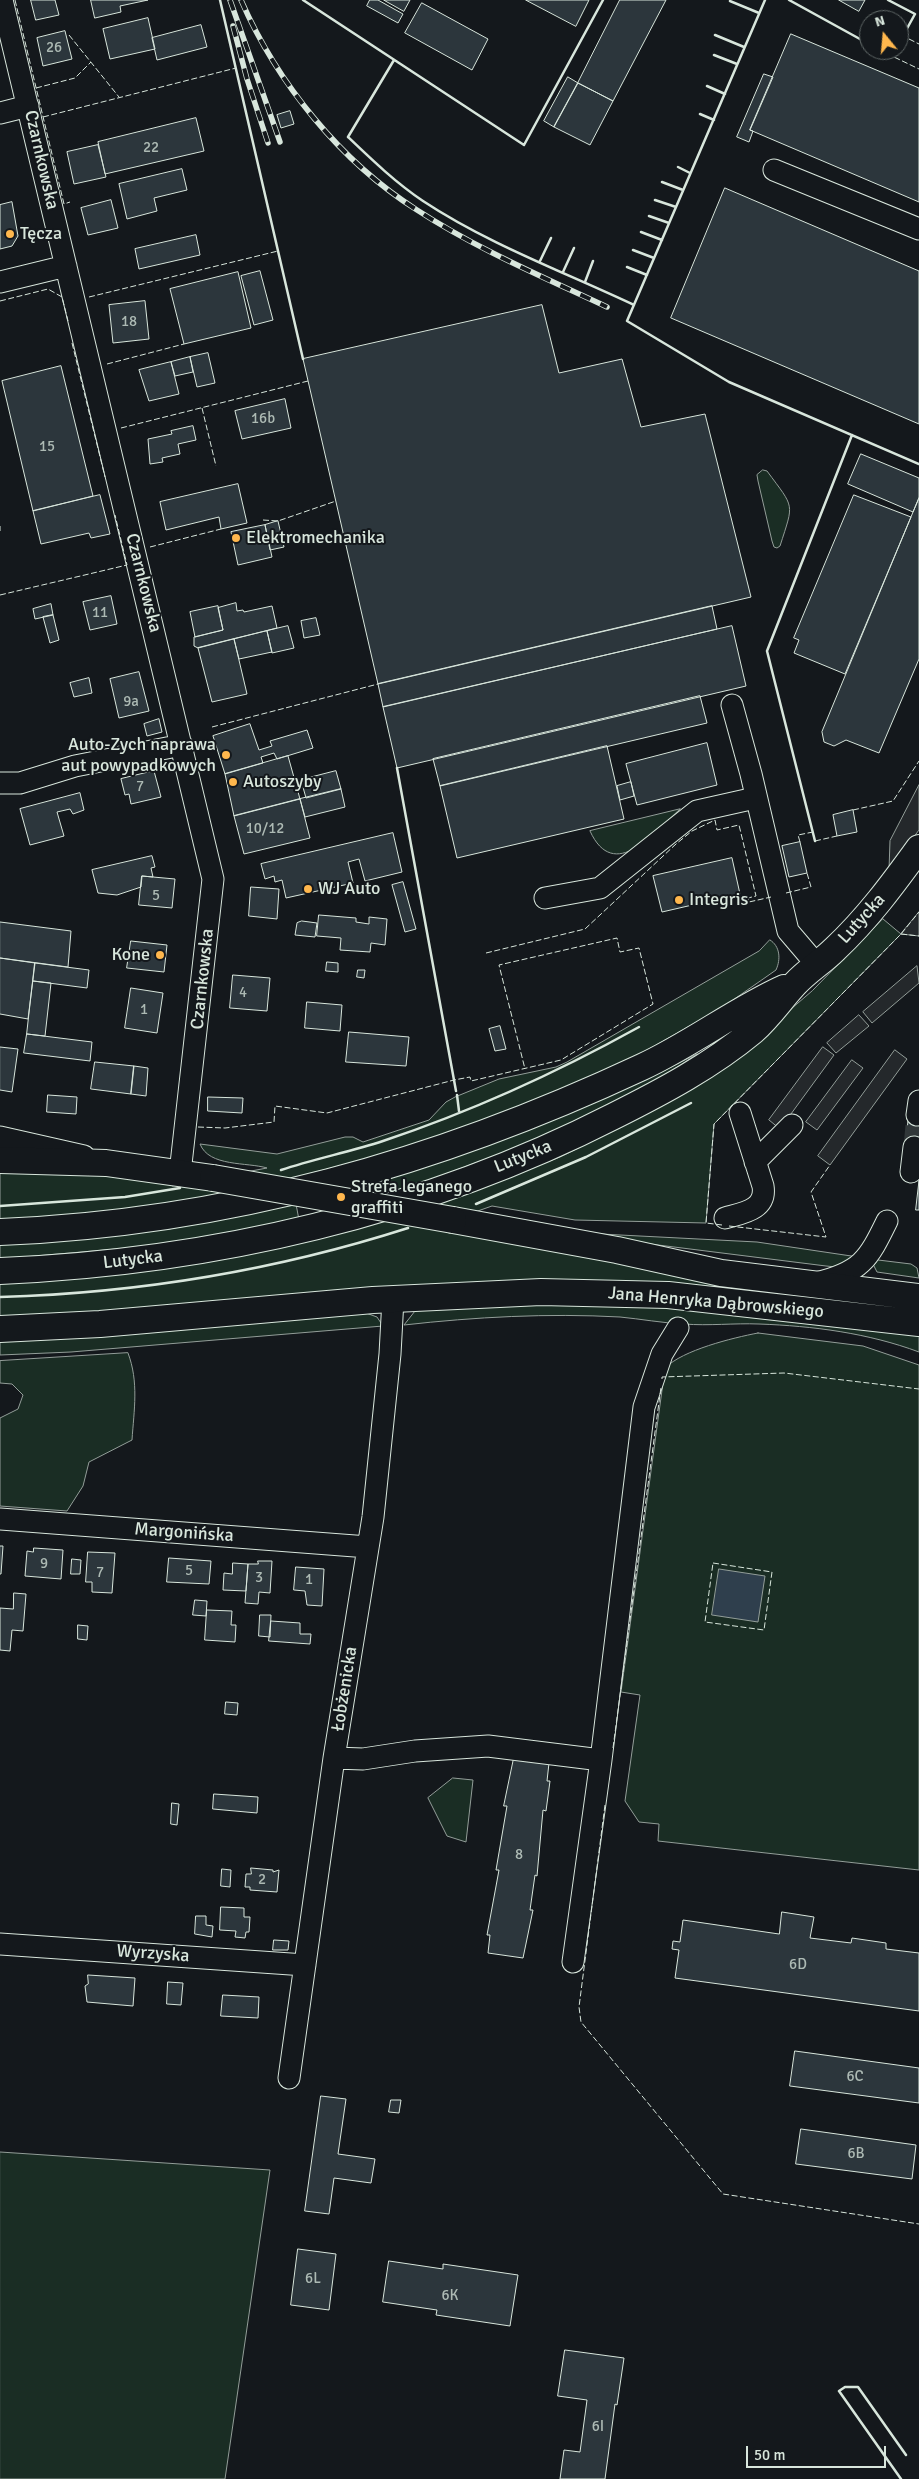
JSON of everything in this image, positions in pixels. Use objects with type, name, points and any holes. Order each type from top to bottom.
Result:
[{"type":"main road","name":"Lutycka","points":[[0,1270],[87,1265],[211,1249],[312,1228],[418,1198],[568,1139],[663,1091],[705,1066],[755,1029],[796,982],[817,965],[868,914],[919,848]]},
{"type":"main road","name":"Lutycka","points":[[0,1232],[81,1227],[194,1213],[292,1193],[387,1167],[507,1124],[610,1082],[673,1052],[755,1003],[796,982]]},
{"type":"main road","name":"Jana Henryka Dąbrowskiego","points":[[0,1160],[106,1163],[180,1173],[617,1250],[721,1273],[919,1297]]},
{"type":"main road","name":"Jana Henryka Dąbrowskiego","points":[[0,1330],[100,1324],[393,1299],[508,1293],[659,1294],[919,1323]]},
{"type":"street","name":"Czarnkowska","points":[[2,0],[213,879],[180,1173]]},
{"type":"street","points":[[0,113],[28,106]]},
{"type":"street","points":[[774,170],[919,229]]},
{"type":"street","points":[[0,282],[66,266]]},
{"type":"street","points":[[732,705],[788,931],[817,965]]},
{"type":"street","points":[[0,783],[20,782],[75,766],[182,745]]},
{"type":"street","points":[[545,898],[600,888],[697,811],[755,798]]},
{"type":"street","points":[[725,1218],[752,1209],[762,1200],[763,1191],[740,1113]]},
{"type":"street","points":[[755,1162],[792,1125]]},
{"type":"street","points":[[0,1137],[68,1151],[106,1163]]},
{"type":"street","points":[[911,1172],[914,1147]]},
{"type":"street","points":[[812,1284],[840,1276],[862,1263],[872,1252],[887,1221]]},
{"type":"street","name":"Łobżenicka","points":[[290,2078],[334,1758],[373,1517],[393,1299]]},
{"type":"street","points":[[574,1962],[601,1760],[644,1407],[662,1354],[678,1328]]},
{"type":"street","name":"Margonińska","points":[[0,1519],[368,1547]]},
{"type":"street","points":[[334,1758],[362,1758],[415,1751],[488,1746],[601,1760]]},
{"type":"street","name":"Wyrzyska","points":[[0,1944],[305,1965]]},
{"type":"green space","points":[[763,470],[767,471],[776,483],[789,506],[788,521],[780,546],[777,548],[774,547],[772,541],[758,481],[757,475]]},
{"type":"green space","points":[[680,809],[647,840],[635,849],[622,853],[611,853],[600,846],[590,831]]},
{"type":"green space","points":[[883,919],[901,934],[714,1124],[706,1223],[575,1220],[492,1206],[432,1227],[919,1307],[919,1313],[783,1296],[0,1319],[0,1282],[144,1271],[213,1261],[289,1246],[490,1184],[560,1157],[625,1125],[763,1033],[812,991]]},
{"type":"green space","points":[[770,940],[776,946],[779,953],[779,962],[776,970],[723,1007],[644,1052],[575,1085],[414,1146],[248,1190],[97,1214],[0,1220],[0,1170],[94,1174],[172,1183],[172,1186],[267,1168],[211,1157],[200,1144],[277,1154],[345,1137],[353,1137],[363,1142],[429,1120],[446,1102],[455,1097],[499,1079],[556,1067],[567,1062],[759,951]]},
{"type":"green space","points":[[697,1054],[652,1084],[553,1134],[392,1194],[387,1179],[657,1074]]},
{"type":"green space","points":[[296,1204],[299,1220],[163,1245],[0,1259],[0,1243],[169,1229]]},
{"type":"green space","points":[[581,1233],[757,1242],[858,1257],[836,1267],[650,1244]]},
{"type":"green space","points":[[878,1260],[911,1264],[917,1268],[919,1278],[877,1272],[874,1266]]},
{"type":"green space","points":[[636,1304],[919,1333],[919,1352],[860,1335],[779,1325],[693,1325],[620,1317],[566,1315],[485,1318],[404,1325],[415,1311],[439,1306]]},
{"type":"green space","points":[[366,1313],[377,1317],[383,1326],[71,1352],[0,1355],[0,1341]]},
{"type":"green space","points":[[758,1333],[863,1346],[919,1365],[919,1870],[658,1841],[659,1824],[639,1822],[625,1801],[640,1695],[621,1692],[665,1368],[695,1350]]},
{"type":"green space","points":[[128,1353],[135,1385],[132,1440],[89,1462],[83,1486],[67,1511],[0,1506],[0,1418],[18,1409],[23,1395],[12,1384],[0,1383],[0,1361]]},
{"type":"green space","points":[[453,1778],[473,1780],[466,1842],[447,1836],[428,1798]]},
{"type":"green space","points":[[0,2152],[270,2170],[225,2479],[0,2479]]},
{"type":"shaded area","points":[[919,785],[919,830],[889,870],[890,841]]},
{"type":"shaded area","points":[[919,912],[919,936],[901,934]]},
{"type":"shaded area","points":[[917,966],[919,983],[872,1023],[863,1012]]},
{"type":"shaded area","points":[[859,1015],[869,1026],[836,1053],[827,1043]]},
{"type":"shaded area","points":[[823,1047],[834,1055],[780,1129],[769,1120]]},
{"type":"shaded area","points":[[895,1050],[907,1059],[830,1165],[818,1156]]},
{"type":"shaded area","points":[[852,1060],[863,1068],[817,1130],[806,1122]]},
{"type":"water","points":[[719,1569],[765,1576],[758,1622],[712,1615]]},
{"type":"building","points":[[31,0],[55,0],[59,15],[36,20]]},
{"type":"building","points":[[91,0],[148,0],[120,6],[121,12],[95,18]]},
{"type":"building","points":[[370,0],[378,0],[403,14],[398,23],[367,6]]},
{"type":"building","points":[[384,0],[410,0],[404,11]]},
{"type":"building","points":[[526,0],[589,0],[576,26]]},
{"type":"building","points":[[620,0],[666,0],[613,101],[578,83]]},
{"type":"building","points":[[839,0],[865,0],[859,11]]},
{"type":"building","points":[[422,3],[488,39],[472,70],[405,33]]},
{"type":"building","points":[[148,18],[155,49],[110,59],[103,29]]},
{"type":"building","points":[[201,25],[207,47],[157,60],[152,38]]},
{"type":"building","points":[[65,31],[72,59],[43,66],[37,38]]},
{"type":"building","points":[[791,34],[919,88],[919,202],[750,130]]},
{"type":"building","points":[[764,74],[773,77],[750,130],[753,131],[749,142],[737,137]]},
{"type":"building","points":[[568,77],[578,83],[554,127],[544,121]]},
{"type":"building","points":[[578,83],[613,101],[590,145],[554,127]]},
{"type":"building","points":[[290,111],[294,124],[281,128],[277,115]]},
{"type":"building","points":[[196,118],[204,151],[105,174],[98,142]]},
{"type":"building","points":[[98,145],[106,177],[74,184],[67,152]]},
{"type":"building","points":[[182,169],[187,190],[154,198],[157,211],[127,219],[119,184]]},
{"type":"building","points":[[725,188],[919,271],[919,424],[671,318]]},
{"type":"building","points":[[111,200],[118,228],[88,235],[81,208]]},
{"type":"building","points":[[12,202],[18,236],[12,246],[0,249],[0,205]]},
{"type":"building","points":[[196,235],[200,255],[139,269],[135,249]]},
{"type":"building","points":[[260,271],[273,320],[254,325],[241,276]]},
{"type":"building","points":[[238,272],[251,328],[184,344],[170,289]]},
{"type":"building","points":[[145,301],[149,339],[113,343],[109,305]]},
{"type":"building","points":[[542,305],[559,373],[622,359],[641,427],[705,414],[751,597],[378,684],[303,359]]},
{"type":"building","points":[[208,353],[215,383],[197,387],[190,357]]},
{"type":"building","points":[[190,357],[193,372],[175,376],[171,362]]},
{"type":"building","points":[[171,362],[179,394],[149,401],[139,370]]},
{"type":"building","points":[[61,366],[93,496],[33,511],[2,381]]},
{"type":"building","points":[[285,399],[291,428],[242,439],[235,411]]},
{"type":"building","points":[[193,426],[196,440],[178,444],[180,454],[162,458],[163,462],[150,464],[148,439],[172,434],[171,431]]},
{"type":"building","points":[[861,454],[919,478],[919,498],[913,512],[848,484]]},
{"type":"building","points":[[238,484],[247,523],[221,529],[219,517],[166,530],[160,502]]},
{"type":"building","points":[[100,495],[110,534],[91,538],[89,533],[41,544],[33,511]]},
{"type":"building","points":[[854,495],[911,517],[845,674],[794,653],[799,640],[794,638]]},
{"type":"building","points":[[919,498],[919,659],[879,753],[846,740],[834,746],[824,742],[822,732]]},
{"type":"building","points":[[278,521],[284,547],[270,550],[265,525]]},
{"type":"building","points":[[265,525],[272,557],[238,565],[231,532]]},
{"type":"building","points":[[111,596],[117,624],[90,630],[83,602]]},
{"type":"building","points":[[236,603],[237,611],[243,610],[244,612],[272,606],[277,628],[198,648],[194,646],[194,637],[223,630],[218,608]]},
{"type":"building","points":[[51,604],[53,615],[35,619],[33,609]]},
{"type":"building","points":[[218,606],[223,630],[195,637],[190,612]]},
{"type":"building","points":[[712,606],[717,629],[383,707],[378,684]]},
{"type":"building","points":[[53,615],[59,640],[50,643],[43,617]]},
{"type":"building","points":[[316,618],[320,635],[304,638],[301,621]]},
{"type":"building","points":[[288,626],[294,648],[272,653],[267,631]]},
{"type":"building","points":[[732,626],[746,686],[397,768],[383,707]]},
{"type":"building","points":[[267,631],[272,652],[239,659],[234,639]]},
{"type":"building","points":[[234,639],[247,694],[212,702],[198,648]]},
{"type":"building","points":[[139,672],[149,711],[119,718],[110,679]]},
{"type":"building","points":[[89,678],[92,693],[74,697],[70,683]]},
{"type":"building","points":[[700,696],[707,723],[440,786],[433,759]]},
{"type":"building","points":[[159,719],[162,732],[147,736],[144,724]]},
{"type":"building","points":[[250,724],[259,750],[272,746],[270,741],[307,730],[313,748],[277,759],[274,753],[261,757],[263,763],[225,774],[213,736]]},
{"type":"building","points":[[707,743],[717,785],[637,805],[626,764]]},
{"type":"building","points":[[607,746],[624,819],[457,858],[440,786]]},
{"type":"building","points":[[288,756],[300,799],[234,816],[225,774]]},
{"type":"building","points":[[154,771],[161,797],[131,804],[129,794],[125,795],[121,779]]},
{"type":"building","points":[[336,771],[341,789],[306,798],[301,780]]},
{"type":"building","points":[[631,782],[634,796],[620,800],[617,786]]},
{"type":"building","points":[[341,789],[345,807],[305,817],[300,799]]},
{"type":"building","points":[[80,793],[84,810],[73,814],[70,809],[57,812],[64,836],[30,845],[20,809]]},
{"type":"building","points":[[300,799],[310,838],[244,854],[234,816]]},
{"type":"building","points":[[853,810],[857,832],[837,836],[833,815]]},
{"type":"building","points":[[393,833],[402,872],[365,881],[359,859],[348,862],[353,883],[286,898],[282,880],[275,882],[274,876],[265,879],[261,864]]},
{"type":"building","points":[[800,842],[807,873],[789,877],[782,846]]},
{"type":"building","points":[[152,856],[155,867],[151,868],[153,877],[142,876],[141,887],[117,895],[98,893],[92,870]]},
{"type":"building","points":[[732,858],[740,894],[662,912],[653,876]]},
{"type":"building","points":[[142,876],[175,879],[172,908],[139,905]]},
{"type":"building","points":[[403,882],[416,929],[405,932],[392,885]]},
{"type":"building","points":[[251,887],[279,889],[277,919],[249,916]]},
{"type":"building","points":[[319,915],[356,918],[356,922],[369,924],[369,917],[387,919],[385,945],[371,943],[370,952],[340,950],[341,938],[317,936]]},
{"type":"building","points":[[302,921],[317,923],[315,937],[295,935],[297,923]]},
{"type":"building","points":[[0,922],[71,931],[68,967],[0,958]]},
{"type":"building","points":[[131,941],[167,945],[164,972],[127,968]]},
{"type":"building","points":[[0,958],[35,963],[28,1019],[0,1014]]},
{"type":"building","points":[[327,962],[338,963],[338,972],[326,971]]},
{"type":"building","points":[[35,963],[89,970],[87,988],[33,981]]},
{"type":"building","points":[[358,970],[365,970],[364,978],[357,977]]},
{"type":"building","points":[[233,975],[270,978],[267,1011],[230,1008]]},
{"type":"building","points":[[33,981],[51,983],[45,1036],[27,1034]]},
{"type":"building","points":[[131,988],[163,993],[157,1033],[125,1028]]},
{"type":"building","points":[[307,1002],[342,1005],[340,1031],[305,1028]]},
{"type":"building","points":[[500,1026],[506,1049],[495,1051],[489,1029]]},
{"type":"building","points":[[349,1032],[409,1037],[406,1066],[346,1062]]},
{"type":"building","points":[[27,1034],[92,1042],[90,1061],[24,1053]]},
{"type":"building","points":[[0,1047],[18,1049],[12,1092],[0,1090]]},
{"type":"building","points":[[95,1062],[134,1066],[131,1094],[91,1089]]},
{"type":"building","points":[[134,1066],[148,1068],[146,1096],[131,1094]]},
{"type":"building","points":[[48,1095],[77,1097],[76,1114],[47,1112]]},
{"type":"building","points":[[208,1097],[243,1098],[242,1113],[208,1111]]},
{"type":"building","points":[[909,1114],[919,1116],[919,1148],[906,1146]]},
{"type":"building","points":[[919,1181],[919,1210],[916,1210]]},
{"type":"building","points":[[0,1546],[3,1546],[1,1574],[0,1574]]},
{"type":"building","points":[[34,1548],[63,1550],[61,1579],[25,1576],[27,1551],[33,1552]]},
{"type":"building","points":[[88,1552],[115,1553],[112,1593],[92,1592],[92,1582],[86,1582]]},
{"type":"building","points":[[169,1558],[211,1561],[209,1584],[167,1582]]},
{"type":"building","points":[[72,1559],[81,1560],[80,1574],[71,1574]]},
{"type":"building","points":[[258,1561],[272,1561],[270,1593],[259,1592],[258,1604],[245,1603],[248,1564],[258,1564]]},
{"type":"building","points":[[233,1563],[248,1564],[246,1591],[223,1590],[224,1573],[232,1574]]},
{"type":"building","points":[[296,1567],[324,1569],[322,1606],[307,1605],[305,1591],[294,1590]]},
{"type":"building","points":[[14,1593],[26,1594],[23,1631],[12,1630],[10,1651],[0,1650],[0,1608],[13,1609]]},
{"type":"building","points":[[195,1600],[207,1601],[206,1616],[193,1615]]},
{"type":"building","points":[[207,1610],[232,1611],[231,1625],[236,1625],[235,1642],[205,1640]]},
{"type":"building","points":[[260,1615],[271,1615],[270,1637],[259,1636]]},
{"type":"building","points":[[271,1621],[300,1623],[300,1634],[311,1634],[310,1644],[269,1641]]},
{"type":"building","points":[[78,1625],[88,1626],[87,1640],[78,1639]]},
{"type":"building","points":[[226,1702],[238,1703],[237,1715],[225,1714]]},
{"type":"building","points":[[514,1758],[549,1763],[547,1781],[550,1781],[546,1811],[543,1810],[537,1876],[535,1875],[530,1910],[533,1910],[523,1958],[488,1953],[490,1935],[487,1935],[499,1870],[496,1870],[507,1806],[504,1806]]},
{"type":"building","points":[[214,1794],[258,1797],[257,1813],[213,1809]]},
{"type":"building","points":[[172,1803],[179,1804],[177,1825],[171,1824]]},
{"type":"building","points":[[251,1868],[273,1870],[273,1872],[279,1870],[277,1892],[250,1890],[250,1887],[245,1887],[246,1874],[251,1874]]},
{"type":"building","points":[[222,1869],[231,1870],[230,1887],[221,1886]]},
{"type":"building","points":[[221,1907],[244,1908],[244,1917],[250,1917],[249,1932],[246,1932],[245,1938],[235,1937],[236,1931],[220,1930]]},
{"type":"building","points":[[782,1912],[814,1917],[810,1938],[851,1943],[852,1938],[886,1943],[886,1949],[919,1953],[919,2011],[675,1978],[679,1950],[672,1949],[673,1941],[680,1942],[683,1920],[779,1934]]},
{"type":"building","points":[[196,1916],[206,1916],[206,1925],[213,1926],[212,1937],[195,1934]]},
{"type":"building","points":[[274,1940],[289,1941],[288,1950],[273,1950]]},
{"type":"building","points":[[88,1975],[135,1978],[133,2006],[87,2002],[85,1986],[88,1984]]},
{"type":"building","points":[[168,1982],[183,1983],[181,2005],[167,2004]]},
{"type":"building","points":[[223,1995],[259,1997],[258,2018],[221,2016]]},
{"type":"building","points":[[795,2051],[919,2068],[919,2103],[790,2086]]},
{"type":"building","points":[[321,2096],[346,2099],[338,2154],[375,2159],[371,2183],[334,2178],[329,2214],[305,2211]]},
{"type":"building","points":[[391,2100],[401,2100],[399,2113],[389,2112]]},
{"type":"building","points":[[801,2129],[916,2145],[912,2179],[796,2164]]},
{"type":"building","points":[[298,2249],[336,2254],[329,2310],[291,2305]]},
{"type":"building","points":[[389,2261],[443,2269],[443,2264],[518,2275],[510,2326],[436,2315],[437,2310],[383,2302]]},
{"type":"building","points":[[565,2350],[624,2358],[617,2405],[615,2404],[605,2479],[560,2479],[564,2450],[580,2452],[587,2400],[558,2396]]},
{"type":"tunnel","points":[[914,1147],[917,1115]]},
{"type":"railway","points":[[230,0],[280,142]]},
{"type":"railway","points":[[241,0],[256,31],[292,90],[337,144],[362,169],[389,191],[417,210],[463,237],[510,262],[607,307]]},
{"type":"railway","points":[[233,26],[247,79],[268,143]]},
{"type":"fence","points":[[15,0],[64,204],[70,202]]},
{"type":"fence","points":[[69,35],[119,97]]},
{"type":"fence","points":[[909,39],[919,44]]},
{"type":"fence","points":[[900,60],[919,69]]},
{"type":"fence","points":[[36,88],[75,78],[91,62]]},
{"type":"fence","points":[[43,117],[236,68]]},
{"type":"fence","points":[[89,297],[278,251]]},
{"type":"fence","points":[[0,301],[48,289],[62,297],[68,321]]},
{"type":"fence","points":[[72,343],[105,477]]},
{"type":"fence","points":[[107,364],[184,344]]},
{"type":"fence","points":[[121,428],[308,381]]},
{"type":"fence","points":[[202,408],[216,466]]},
{"type":"fence","points":[[263,520],[278,521],[336,501]]},
{"type":"fence","points":[[0,595],[127,565],[115,515]]},
{"type":"fence","points":[[0,526],[0,531]]},
{"type":"fence","points":[[150,547],[221,529]]},
{"type":"fence","points":[[212,727],[378,684]]},
{"type":"fence","points":[[853,810],[893,801],[919,761]]},
{"type":"fence","points":[[486,953],[585,929],[676,844],[692,831],[715,820],[717,830],[739,825],[756,896],[748,898],[749,902],[771,897]]},
{"type":"fence","points":[[800,842],[798,835],[813,832]]},
{"type":"fence","points":[[815,841],[837,836]]},
{"type":"fence","points":[[786,893],[811,887],[807,873]]},
{"type":"fence","points":[[722,1225],[706,1223],[714,1124],[901,934],[919,912]]},
{"type":"fence","points":[[901,934],[919,936]]},
{"type":"fence","points":[[198,1127],[225,1128],[274,1122],[275,1106],[327,1113],[454,1080],[470,1077],[471,1081],[561,1060],[653,1004],[639,948],[620,952],[617,938],[499,965],[525,1069]]},
{"type":"fence","points":[[729,1226],[826,1237],[811,1192],[830,1165]]},
{"type":"fence","points":[[662,1379],[662,1377],[784,1373],[919,1389]]},
{"type":"fence","points":[[613,1748],[661,1387]]},
{"type":"fence","points":[[713,1563],[772,1572],[764,1630],[705,1622],[713,1563]]},
{"type":"fence","points":[[605,1805],[579,2007],[581,2022],[723,2194],[919,2224]]},
{"type":"wall","points":[[220,0],[303,359]]},
{"type":"wall","points":[[303,0],[524,145],[603,0]]},
{"type":"wall","points":[[765,0],[627,321],[729,382],[919,464]]},
{"type":"wall","points":[[789,0],[859,38]]},
{"type":"wall","points":[[888,0],[907,10]]},
{"type":"wall","points":[[730,1],[759,13]]},
{"type":"wall","points":[[909,11],[915,14],[909,25]]},
{"type":"wall","points":[[715,35],[744,47]]},
{"type":"wall","points":[[714,55],[737,64]]},
{"type":"wall","points":[[394,60],[348,137],[403,186],[448,216],[527,257],[634,305]]},
{"type":"wall","points":[[707,86],[725,94]]},
{"type":"wall","points":[[700,114],[714,120]]},
{"type":"wall","points":[[678,167],[690,173]]},
{"type":"wall","points":[[662,182],[683,190]]},
{"type":"wall","points":[[655,200],[676,207]]},
{"type":"wall","points":[[649,216],[669,223]]},
{"type":"wall","points":[[641,232],[662,240]]},
{"type":"wall","points":[[540,261],[551,238]]},
{"type":"wall","points":[[563,272],[574,248]]},
{"type":"wall","points":[[633,250],[654,258]]},
{"type":"wall","points":[[585,282],[593,261]]},
{"type":"wall","points":[[627,267],[647,275]]},
{"type":"wall","points":[[815,841],[767,651],[852,435]]},
{"type":"wall","points":[[397,768],[456,1091]]},
{"type":"wall","points":[[281,1170],[383,1141],[482,1104],[577,1060],[639,1027]]},
{"type":"wall","points":[[457,1095],[459,1111]]},
{"type":"wall","points":[[476,1204],[586,1157],[691,1103]]},
{"type":"wall","points":[[0,1206],[125,1197],[180,1188]]},
{"type":"wall","points":[[0,1297],[104,1290],[207,1277],[308,1256],[408,1228]]},
{"type":"wall","points":[[901,2479],[839,2391],[845,2387],[858,2387],[906,2455]]},
{"type":"place","name":"Tęcza","points":[[10,234]]},
{"type":"place","name":"Elektromechanika","points":[[236,538]]},
{"type":"place","name":"Auto-Zych naprawa aut powypadkowych","points":[[226,755]]},
{"type":"place","name":"Autoszyby","points":[[233,782]]},
{"type":"place","name":"WJ Auto","points":[[308,889]]},
{"type":"place","name":"Integris","points":[[679,900]]},
{"type":"place","name":"Kone","points":[[160,955]]},
{"type":"place","name":"Strefa leganego graffiti","points":[[341,1197]]}]
